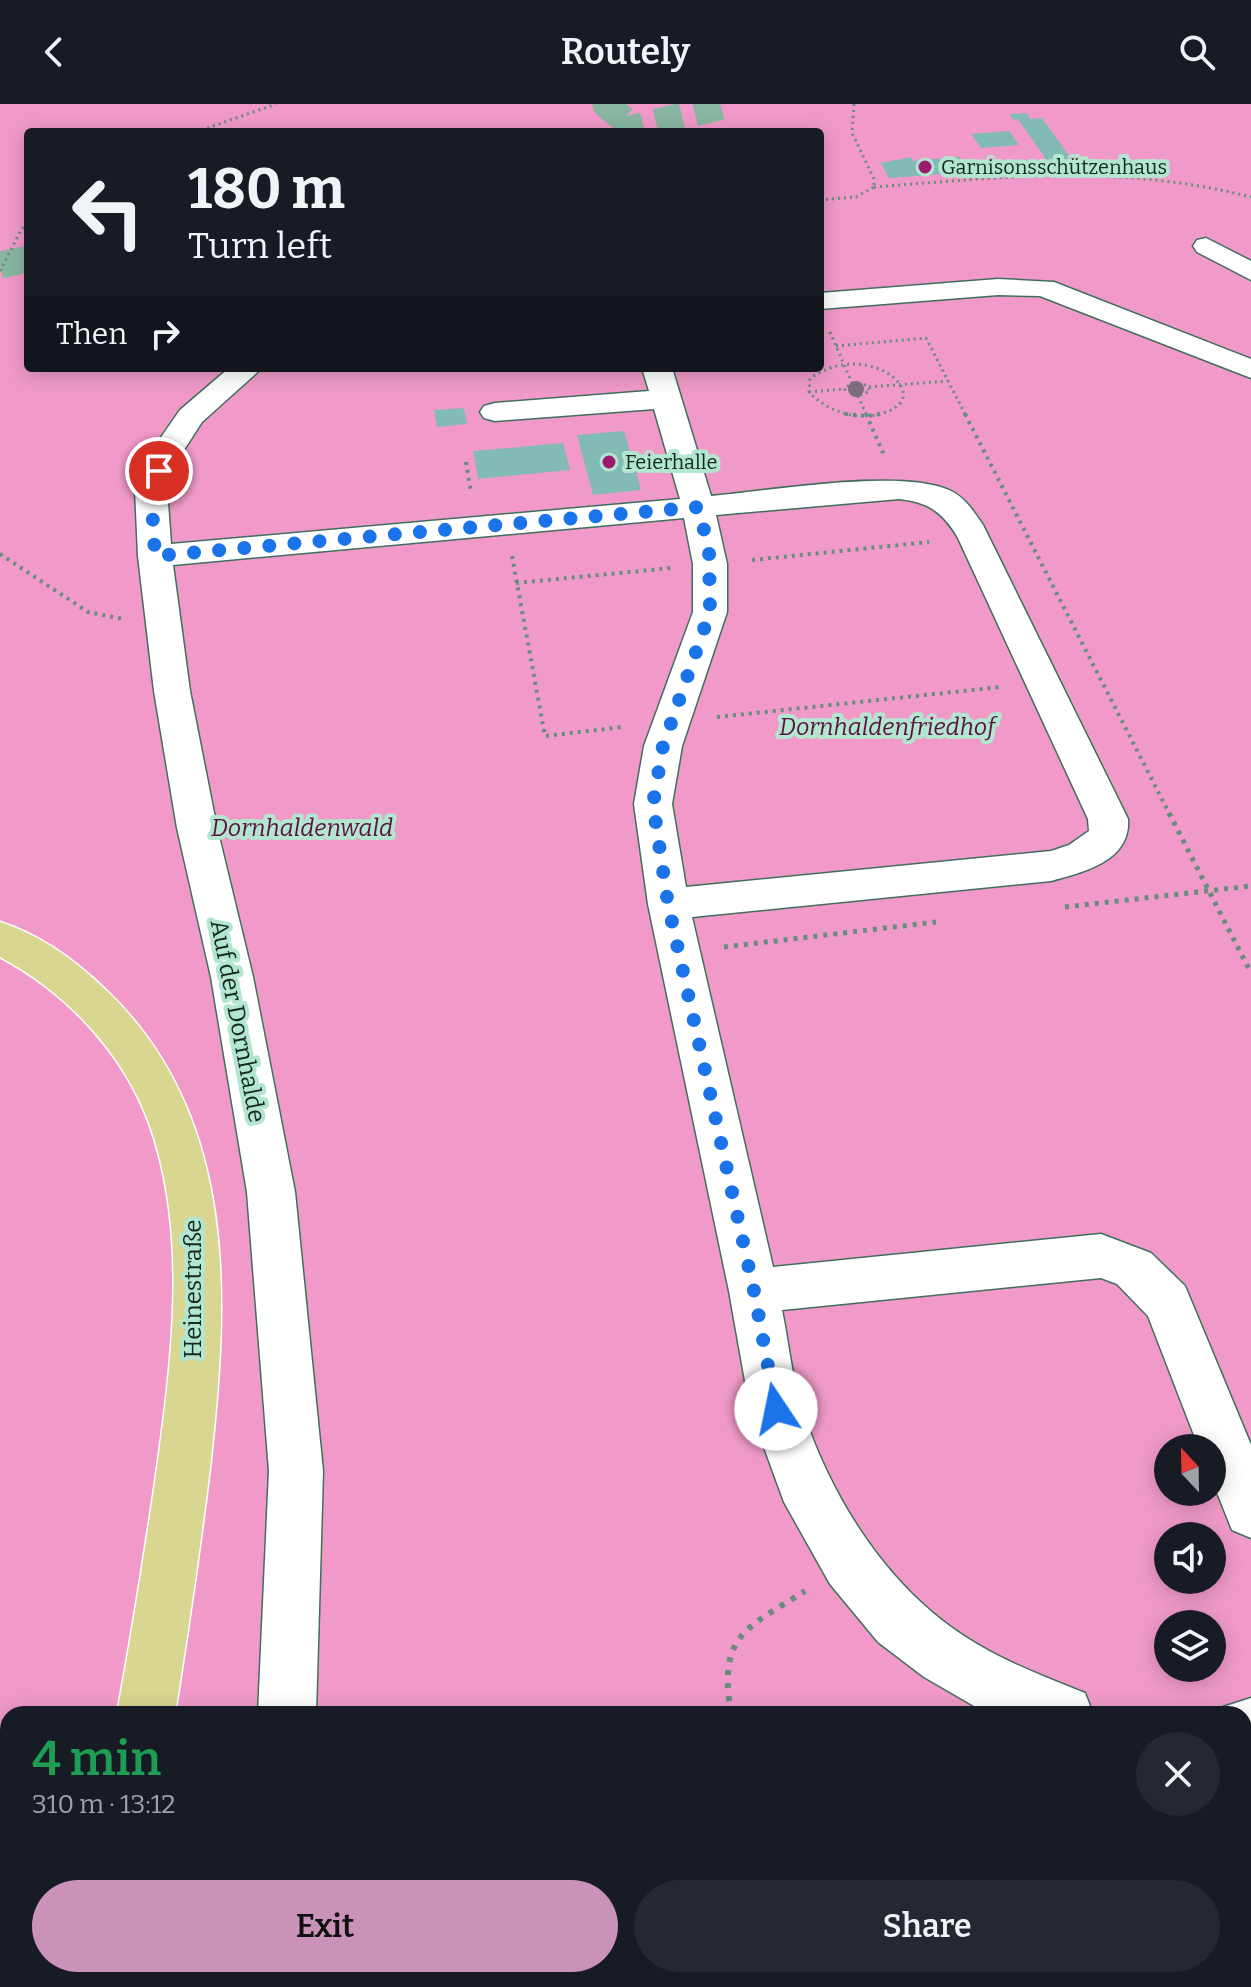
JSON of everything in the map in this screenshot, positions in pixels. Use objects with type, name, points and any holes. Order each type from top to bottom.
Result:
[{"type":"main road","name":"Heinestraße","points":[[0,938],[66,977],[95,1003],[120,1034],[144,1066],[164,1102],[190,1186],[196,1232],[198,1332],[176,1545],[147,1706]]},
{"type":"lane","points":[[1206,246],[1251,272]]},
{"type":"lane","points":[[824,311],[998,287],[1044,288],[1251,369]]},
{"type":"lane","name":"Auf der Dornhalde","points":[[242,372],[191,416],[166,453],[151,489],[163,626],[197,828],[232,977],[271,1192],[296,1471],[287,1706]]},
{"type":"lane","points":[[658,372],[698,507],[710,564],[710,612],[663,746],[653,804],[668,904],[754,1291],[776,1409],[803,1483],[850,1564],[898,1622],[944,1657],[1013,1696],[1041,1706]]},
{"type":"lane","points":[[495,412],[667,399]]},
{"type":"lane","points":[[155,556],[899,489],[932,494],[949,501],[958,510],[974,538],[1108,819],[1109,835],[1097,849],[1080,860],[1051,866],[668,904]]},
{"type":"lane","points":[[754,1291],[1101,1256],[1116,1259],[1134,1268],[1167,1302],[1251,1511]]},
{"type":"path","points":[[207,128],[276,104]]},
{"type":"path","points":[[854,104],[850,112],[851,130],[858,151],[874,179],[874,187]]},
{"type":"path","points":[[824,200],[850,198],[868,193],[874,187],[1120,173],[1177,178],[1251,197]]},
{"type":"path","points":[[0,271],[24,227]]},
{"type":"path","points":[[824,314],[852,383]]},
{"type":"path","points":[[836,346],[926,338],[1251,973]]},
{"type":"path","points":[[822,372],[810,379],[809,392],[814,400],[837,412],[881,413],[900,401],[903,393],[901,385],[879,368],[844,364],[824,371]]},
{"type":"path","points":[[852,383],[869,387],[948,381]]},
{"type":"path","points":[[844,389],[852,383]]},
{"type":"path","points":[[858,396],[868,393],[869,387]]},
{"type":"path","points":[[809,392],[844,389],[858,396],[899,489]]},
{"type":"path","points":[[516,583],[1027,533]]},
{"type":"path","points":[[0,554],[88,612],[163,626]]},
{"type":"path","points":[[1208,890],[1251,886]]},
{"type":"path","points":[[729,1706],[723,1682],[724,1661],[731,1645],[758,1622],[850,1564]]},
{"type":"green space","points":[[0,104],[1251,104],[1251,1706],[0,1706]]},
{"type":"building","points":[[1027,113],[1030,119],[1042,118],[1075,164],[1050,165],[1018,119],[1013,120],[1010,114]]},
{"type":"building","points":[[1009,131],[1019,145],[981,148],[971,134]]},
{"type":"building","name":"Garnisonsschützenhaus","points":[[911,157],[913,161],[960,157],[969,172],[889,178],[881,163]]},
{"type":"building","points":[[464,408],[467,424],[437,427],[434,410]]},
{"type":"building","name":"Feierhalle","points":[[624,431],[641,490],[593,495],[577,435]]},
{"type":"building","points":[[563,443],[570,470],[478,479],[473,451]]},
{"type":"tunnel","points":[[610,104],[606,105],[635,128]]},
{"type":"tunnel","points":[[633,128],[731,104]]},
{"type":"tunnel","points":[[0,265],[24,260]]},
{"type":"place","name":"Garnisonsschützenhaus","points":[[925,167]]},
{"type":"place","name":"Feierhalle","points":[[609,462]]},
{"type":"route","points":[[159,471],[151,489],[155,556],[698,507],[709,549],[710,612],[663,746],[653,804],[668,904],[754,1291],[776,1409]]},
{"type":"park label","name":"Dornhaldenfriedhof","points":[[887,727]]},
{"type":"park label","name":"Dornhaldenwald","points":[[302,828]]}]
